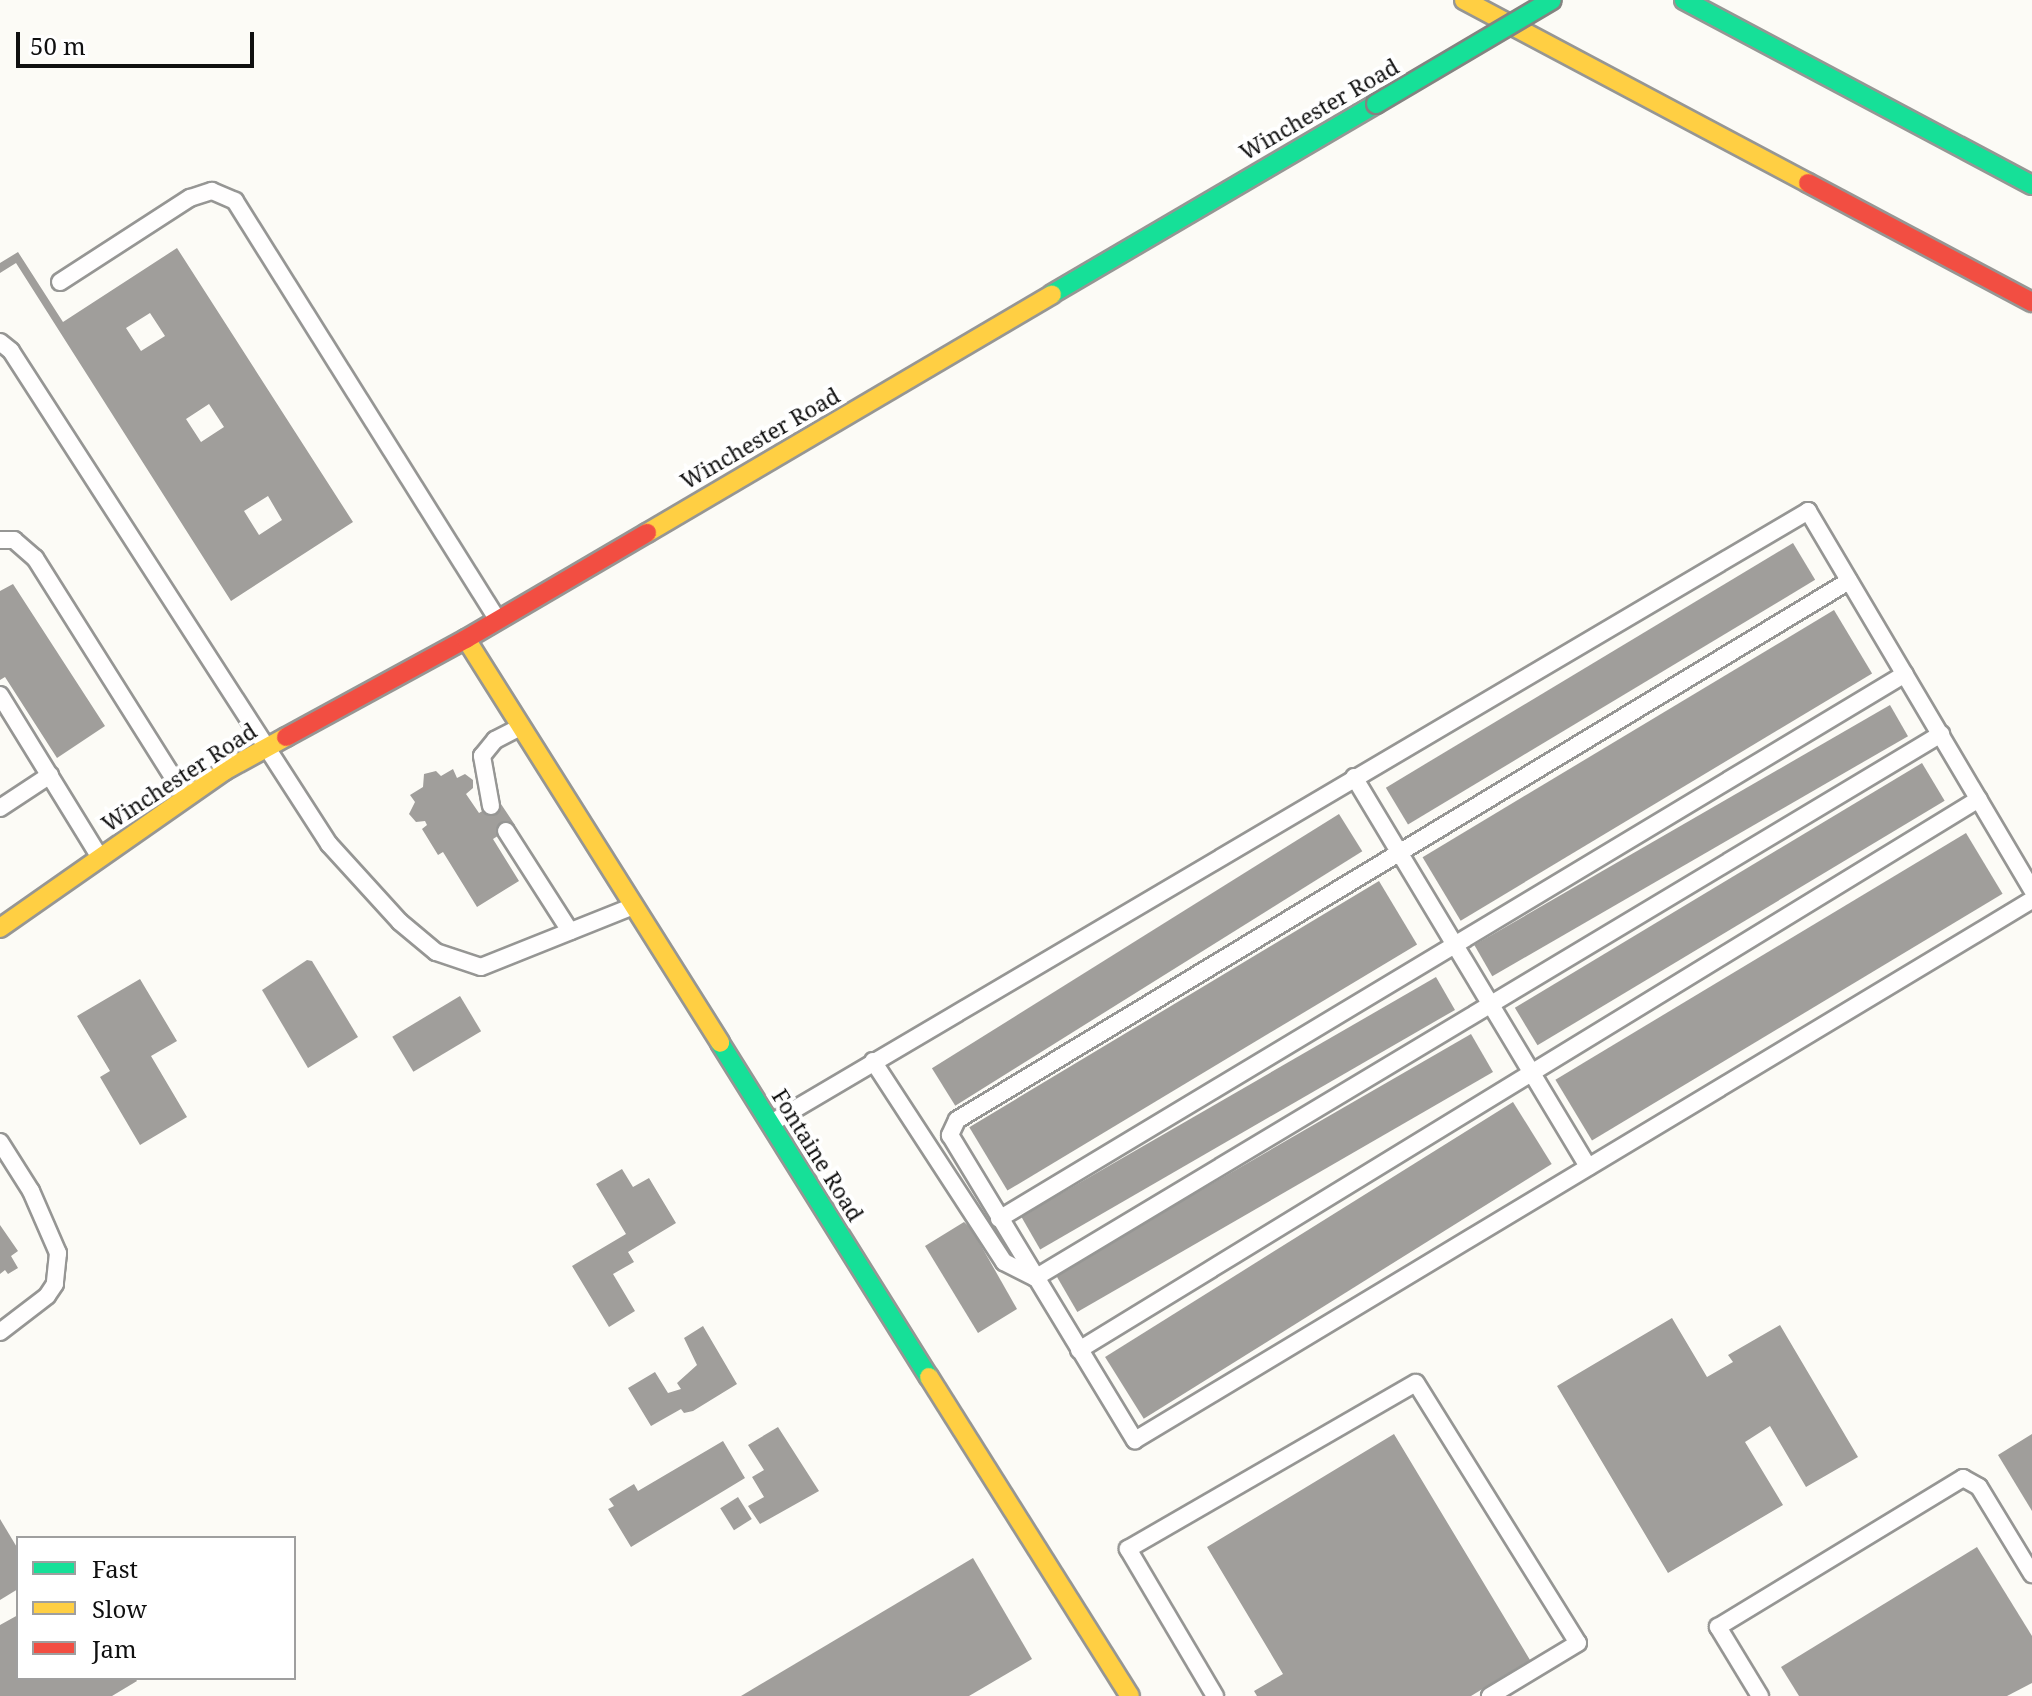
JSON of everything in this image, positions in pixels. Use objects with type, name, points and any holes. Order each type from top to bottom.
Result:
[{"type":"main road","points":[[1464,0],[2032,302]]},
{"type":"main road","name":"Winchester Road","points":[[0,928],[185,798],[268,746],[497,621],[1552,0]]},
{"type":"main road","points":[[1684,0],[2032,185]]},
{"type":"main road","name":"Fontaine Road","points":[[466,639],[1130,1696]]},
{"type":"lane","points":[[60,282],[190,198],[212,191],[235,201],[497,621]]},
{"type":"lane","points":[[0,342],[11,351],[329,844],[400,922],[436,952],[481,967],[633,906]]},
{"type":"lane","points":[[770,1124],[1808,511],[2032,890]]},
{"type":"lane","points":[[0,540],[21,543],[35,558],[185,798]]},
{"type":"lane","points":[[1849,581],[957,1120],[950,1135],[1135,1440],[2032,900]]},
{"type":"lane","points":[[999,1219],[1905,674]]},
{"type":"lane","points":[[0,695],[100,857]]},
{"type":"lane","points":[[491,806],[482,756],[495,740],[521,727]]},
{"type":"lane","points":[[1035,1278],[1941,734]]},
{"type":"lane","points":[[0,808],[50,775]]},
{"type":"lane","points":[[1354,777],[1588,1167]]},
{"type":"lane","points":[[1079,1350],[1979,799]]},
{"type":"lane","points":[[506,831],[570,931]]},
{"type":"lane","points":[[873,1061],[1004,1262],[1035,1278]]},
{"type":"lane","points":[[0,1142],[31,1191],[58,1253],[55,1284],[47,1296],[0,1332]]},
{"type":"lane","points":[[1215,1696],[1128,1549],[1416,1383],[1578,1643],[1490,1696]]},
{"type":"lane","points":[[1760,1696],[1718,1627],[1963,1478],[1979,1487],[2032,1574]]},
{"type":"building","points":[[177,248],[353,522],[231,601],[16,263],[0,273],[0,263],[18,252],[63,322]],"holes":[[[150,313],[165,336],[141,351],[126,328]],[[209,404],[224,427],[201,442],[186,419]],[[268,496],[282,520],[259,535],[244,511]]]},
{"type":"building","points":[[1793,543],[1815,580],[1408,825],[1386,788]]},
{"type":"building","points":[[13,584],[105,726],[57,758],[5,677],[0,680],[0,591]]},
{"type":"building","points":[[1834,610],[1872,673],[1461,921],[1423,857]]},
{"type":"building","points":[[1890,705],[1908,736],[1492,976],[1474,945]]},
{"type":"building","points":[[1922,763],[1945,801],[1538,1045],[1515,1008]]},
{"type":"building","points":[[453,769],[457,778],[465,774],[473,780],[473,788],[466,794],[479,813],[499,801],[515,825],[493,839],[519,881],[477,907],[443,852],[438,855],[422,829],[427,825],[425,821],[416,822],[409,814],[415,802],[410,795],[423,787],[424,774],[436,771],[441,776]]},
{"type":"building","points":[[1339,814],[1362,851],[955,1106],[932,1068]]},
{"type":"building","points":[[1966,833],[2003,894],[1592,1141],[1555,1080]]},
{"type":"building","points":[[1379,881],[1417,944],[1007,1191],[969,1127]]},
{"type":"building","points":[[307,960],[312,961],[358,1037],[308,1068],[262,990]]},
{"type":"building","points":[[1436,977],[1455,1010],[1040,1249],[1021,1216]]},
{"type":"building","points":[[140,979],[177,1041],[151,1056],[187,1117],[140,1145],[100,1077],[110,1071],[77,1016]]},
{"type":"building","points":[[460,996],[481,1031],[413,1072],[392,1037]]},
{"type":"building","points":[[1471,1034],[1493,1072],[1077,1312],[1055,1274]]},
{"type":"building","points":[[1513,1102],[1552,1164],[1144,1419],[1105,1357]]},
{"type":"building","points":[[622,1169],[633,1187],[649,1178],[676,1223],[628,1252],[634,1262],[613,1274],[635,1311],[609,1327],[572,1266],[626,1234],[596,1184]]},
{"type":"building","points":[[964,1222],[971,1228],[1017,1309],[978,1333],[925,1246]]},
{"type":"building","points":[[0,1225],[18,1251],[11,1256],[18,1268],[8,1274],[5,1270],[0,1274]]},
{"type":"building","points":[[1672,1318],[1707,1377],[1733,1362],[1728,1355],[1780,1325],[1858,1457],[1806,1487],[1770,1426],[1745,1442],[1783,1505],[1668,1573],[1557,1386]]},
{"type":"building","points":[[703,1326],[737,1384],[693,1411],[684,1413],[681,1409],[651,1426],[628,1388],[655,1372],[668,1393],[681,1389],[677,1383],[697,1365],[684,1338]]},
{"type":"building","points":[[778,1427],[819,1491],[760,1524],[748,1506],[764,1497],[752,1477],[764,1470],[748,1445]]},
{"type":"building","points":[[1394,1434],[1530,1660],[1471,1696],[1257,1696],[1254,1691],[1283,1674],[1207,1547]]},
{"type":"building","points":[[2032,1434],[2032,1511],[1998,1455]]},
{"type":"building","points":[[723,1441],[745,1478],[631,1547],[608,1509],[614,1506],[609,1499],[634,1484],[638,1491]]},
{"type":"building","points":[[738,1497],[752,1519],[734,1530],[720,1508]]},
{"type":"building","points":[[0,1519],[16,1546],[16,1590],[0,1600]]},
{"type":"building","points":[[1977,1547],[2032,1636],[2032,1683],[2007,1696],[1799,1696],[1781,1667]]},
{"type":"building","points":[[973,1558],[1032,1659],[969,1696],[741,1696]]},
{"type":"building","points":[[16,1616],[16,1680],[137,1681],[112,1696],[0,1696],[0,1625]]},
{"type":"traffic: fast","points":[[1376,104],[1552,0]]},
{"type":"traffic: fast","points":[[1684,0],[2032,185]]},
{"type":"traffic: fast","points":[[1052,294],[1376,104]]},
{"type":"traffic: fast","points":[[720,1043],[929,1377]]},
{"type":"traffic: slow","points":[[1464,0],[1808,183]]},
{"type":"traffic: slow","points":[[647,533],[1052,294]]},
{"type":"traffic: slow","points":[[466,639],[720,1043]]},
{"type":"traffic: slow","points":[[0,928],[224,771],[286,737]]},
{"type":"traffic: slow","points":[[929,1377],[1130,1696]]},
{"type":"traffic: jam","points":[[1808,183],[2032,302]]},
{"type":"traffic: jam","points":[[286,737],[466,639],[647,533]]}]
